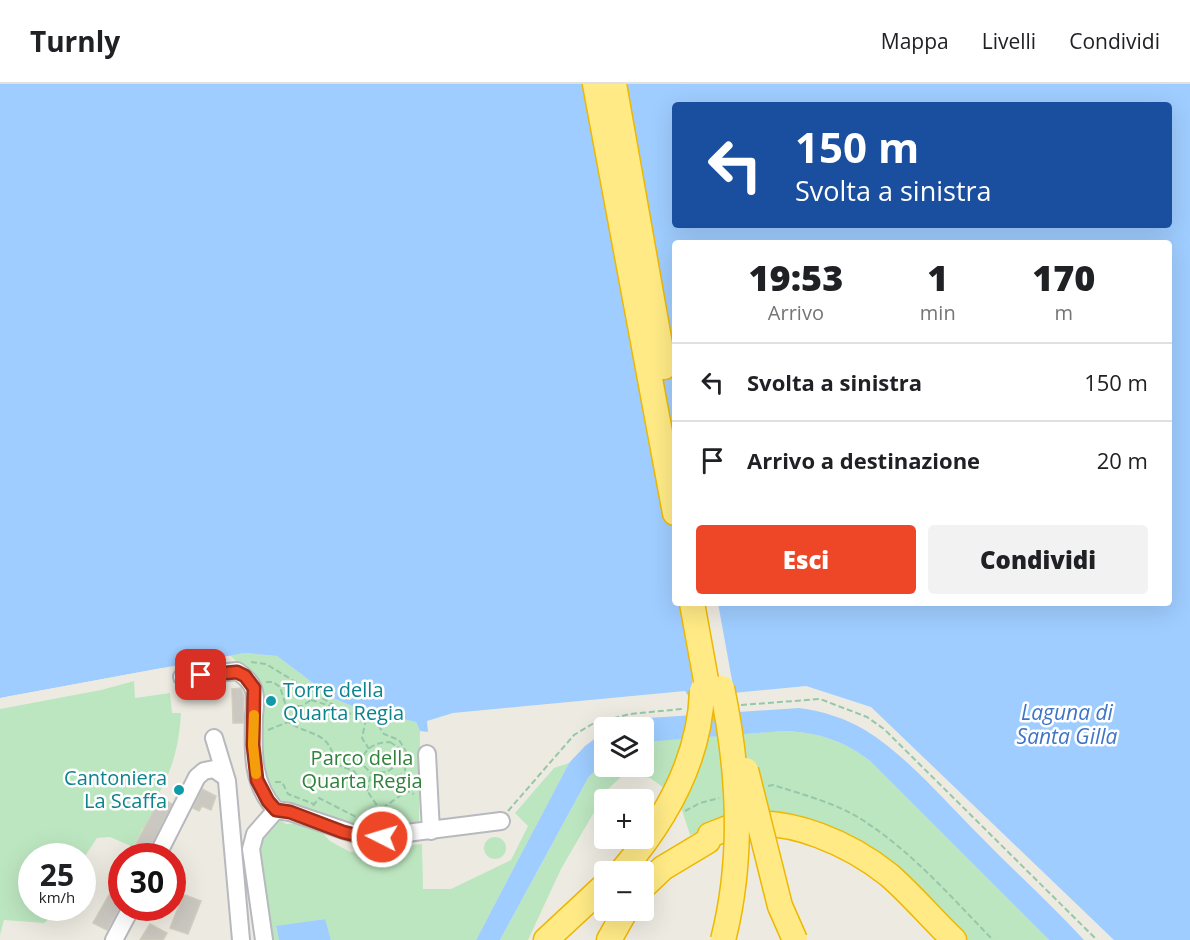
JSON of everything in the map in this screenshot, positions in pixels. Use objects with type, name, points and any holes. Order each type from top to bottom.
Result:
[{"type":"highway","points":[[595,84],[672,497]]},
{"type":"highway","points":[[614,84],[672,408]]},
{"type":"highway","points":[[693,606],[712,716],[722,800],[718,889],[707,940]]},
{"type":"highway","points":[[708,606],[728,704],[780,906],[795,940]]},
{"type":"highway","points":[[630,861],[646,843],[661,818],[689,762],[701,705],[703,661]]},
{"type":"highway","points":[[723,940],[733,887],[737,836],[737,802],[728,704]]},
{"type":"highway","points":[[654,877],[663,868],[708,841],[710,835],[739,825],[767,824],[811,833],[849,849],[888,875],[954,940]]},
{"type":"highway","points":[[546,940],[594,895]]},
{"type":"highway","points":[[609,940],[620,921]]},
{"type":"street","points":[[182,677],[237,672],[245,676],[254,688],[253,745],[257,780],[276,810]]},
{"type":"street","points":[[214,738],[227,781],[241,940]]},
{"type":"street","points":[[427,754],[430,831]]},
{"type":"street","points":[[164,843],[197,777],[204,771],[214,769],[224,776]]},
{"type":"street","points":[[276,810],[311,811],[343,832],[367,838],[501,821]]},
{"type":"street","points":[[264,940],[251,849],[255,834],[276,810]]},
{"type":"street","points":[[114,940],[124,921]]},
{"type":"path","points":[[237,672],[243,663],[266,664],[336,707]]},
{"type":"path","points":[[262,688],[268,680],[280,687],[288,722]]},
{"type":"path","points":[[303,686],[311,700],[376,722],[384,734],[399,740],[407,753],[405,773],[407,791]]},
{"type":"path","points":[[728,704],[820,699],[867,717],[884,729],[1097,940]]},
{"type":"path","points":[[285,706],[302,706],[311,700]]},
{"type":"path","points":[[501,821],[509,808],[574,735],[594,723],[630,714],[687,709]]},
{"type":"path","points":[[366,720],[362,738],[369,749]]},
{"type":"path","points":[[263,733],[288,722],[323,738],[333,750],[335,764],[354,771],[380,810],[382,837]]},
{"type":"path","points":[[390,742],[398,745],[403,753],[400,762],[393,769],[381,774],[371,773],[362,764],[364,755],[369,749],[380,743],[390,742]]},
{"type":"path","points":[[367,791],[371,773]]},
{"type":"path","points":[[370,780],[382,780],[405,773]]},
{"type":"path","points":[[260,787],[271,782],[282,782],[288,794],[311,811],[319,798],[360,819],[380,810],[407,791],[429,795]]},
{"type":"path","points":[[835,807],[866,822],[899,849],[993,940]]},
{"type":"green space","name":"Parco della Quarta Regia","points":[[244,653],[277,656],[333,698],[359,709],[416,722],[420,731],[419,824],[354,829],[279,799],[260,775],[256,737],[241,666],[230,655]]},
{"type":"green space","points":[[134,681],[135,698],[170,693],[172,713],[181,713],[174,756],[157,797],[161,798],[153,814],[164,820],[157,835],[143,828],[135,843],[124,843],[110,837],[97,838],[94,843],[18,843],[18,921],[46,921],[44,923],[4,920],[0,935],[0,709],[101,690]]},
{"type":"green space","points":[[783,731],[818,735],[849,747],[869,760],[1049,940],[965,940],[891,867],[744,816],[690,835],[678,798],[650,778],[644,777],[654,777],[654,741]]},
{"type":"green space","points":[[569,763],[476,940],[331,940],[324,919],[276,927],[279,940],[270,940],[257,842],[278,819],[286,824],[302,823],[316,826],[330,841],[350,852],[422,844],[423,889],[451,889],[511,860],[528,826],[515,813],[554,768]]},
{"type":"green space","points":[[594,771],[594,777],[621,777],[608,789],[594,789],[594,812],[561,869],[528,940],[500,940],[588,778]]},
{"type":"green space","points":[[491,837],[499,837],[506,844],[506,852],[499,859],[491,859],[484,852],[484,844]]},
{"type":"water","name":"Laguna di Santa Gilla","points":[[0,84],[1190,84],[1190,940],[1114,940],[871,707],[806,686],[733,693],[714,692],[689,697],[685,691],[453,713],[427,721],[428,732],[420,731],[416,722],[359,709],[333,698],[277,656],[244,653],[0,698]]},
{"type":"water","points":[[799,708],[825,713],[865,730],[895,752],[925,779],[1084,940],[1049,940],[869,760],[849,747],[818,735],[783,731],[654,741],[654,718]]},
{"type":"water","points":[[594,739],[594,772],[588,778],[500,940],[476,940],[569,763]]},
{"type":"water","points":[[325,919],[331,940],[279,940],[276,926]]},
{"type":"pier","points":[[684,606],[719,606],[733,686],[692,693],[693,662]]},
{"type":"pier","points":[[162,668],[160,671],[0,701],[0,698]]},
{"type":"building","points":[[241,688],[244,698],[243,723],[233,723],[232,689]]},
{"type":"building","points":[[202,789],[216,796],[211,810],[202,806],[199,811],[193,808]]},
{"type":"building","points":[[161,798],[172,804],[152,843],[136,843]]},
{"type":"building","points":[[186,895],[201,901],[188,934],[170,928],[173,921],[186,921]]},
{"type":"building","points":[[108,897],[108,921],[112,921],[107,930],[93,923]]},
{"type":"building","points":[[150,924],[167,933],[163,940],[140,940]]},
{"type":"slow traffic","points":[[254,715],[253,745],[256,774]]},
{"type":"place","name":"Torre della Quarta Regia","points":[[271,701]]},
{"type":"place","name":"Cantoniera La Scaffa","points":[[179,790]]},
{"type":"route","points":[[201,675],[237,672],[245,676],[254,688],[253,745],[257,780],[268,801],[276,810],[290,812],[343,832],[367,838],[382,837]]}]
